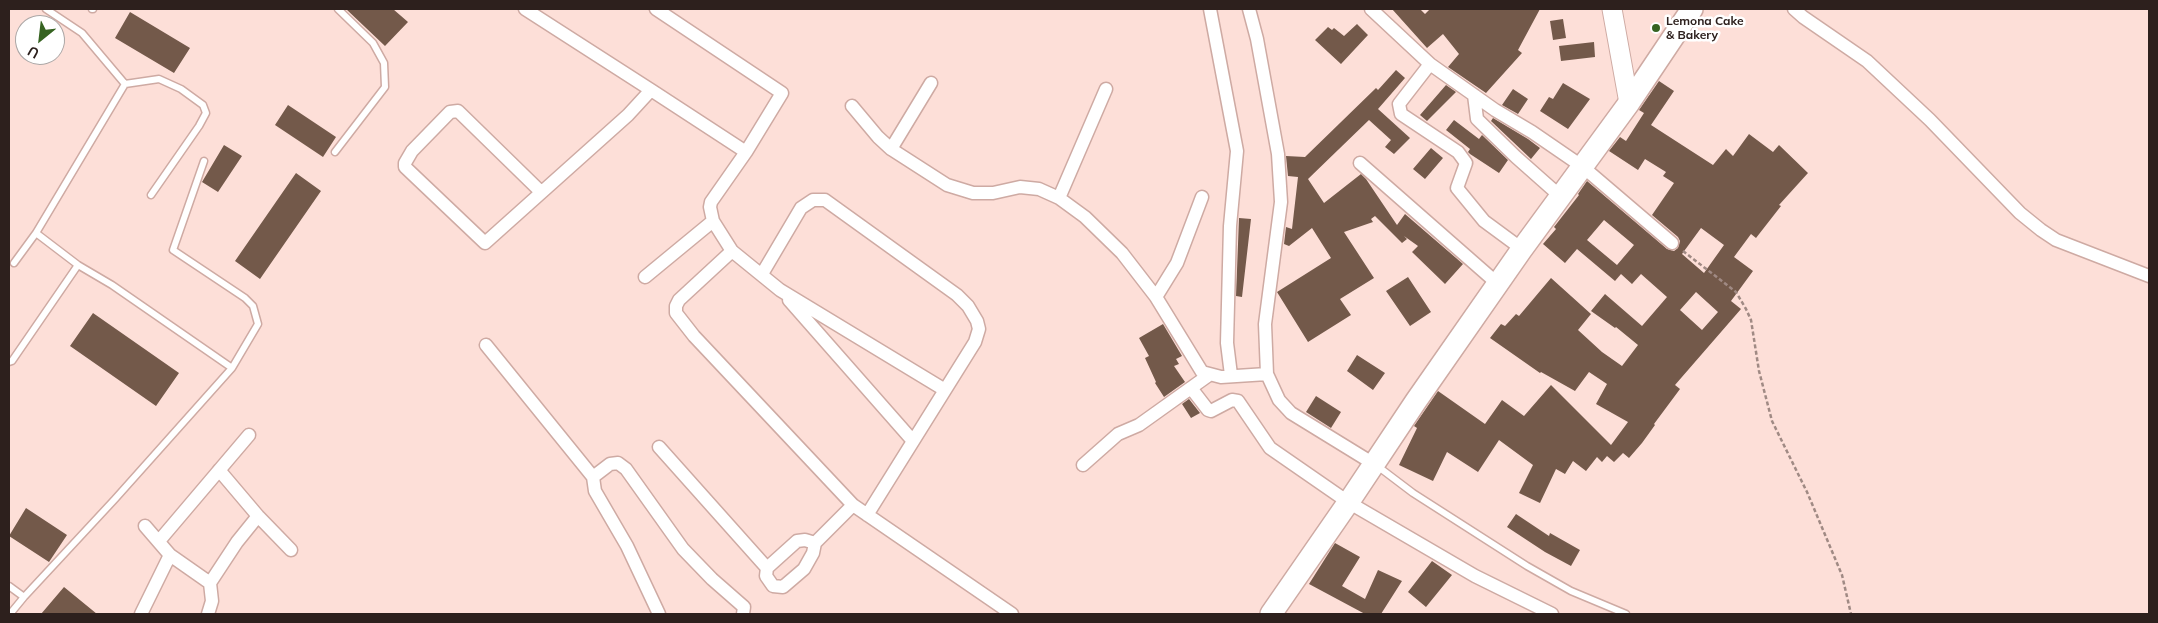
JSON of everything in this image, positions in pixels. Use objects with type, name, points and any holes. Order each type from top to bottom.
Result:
[{"type":"main road","points":[[1612,9],[1629,103]]},
{"type":"main road","points":[[1271,614],[1522,249],[1629,103],[1692,9]]},
{"type":"street","points":[[525,9],[746,152]]},
{"type":"street","points":[[656,9],[782,93],[746,152],[711,202],[713,221],[732,251],[780,290],[913,441]]},
{"type":"street","points":[[1210,9],[1237,151],[1230,226],[1227,343],[1235,375]]},
{"type":"street","points":[[1249,9],[1278,154],[1280,202],[1265,324],[1262,374],[1279,400],[1292,413],[1373,465]]},
{"type":"street","points":[[1371,9],[1430,64],[1583,167],[1672,243]]},
{"type":"street","points":[[1794,9],[1803,18],[1867,61],[1930,120],[2020,213],[2041,230],[2056,240],[2149,276]]},
{"type":"street","points":[[1430,64],[1400,104],[1401,114],[1458,152],[1466,162],[1457,188],[1484,221],[1522,249]]},
{"type":"street","points":[[890,149],[931,83]]},
{"type":"street","points":[[1059,198],[1106,88]]},
{"type":"street","points":[[541,192],[458,111],[450,112],[412,152],[405,163],[405,167],[485,243],[628,115],[651,90]]},
{"type":"street","points":[[1474,95],[1477,119],[1560,196]]},
{"type":"street","points":[[852,106],[890,149],[947,185],[973,193],[993,193],[1020,187],[1039,189],[1059,198],[1085,217],[1122,253],[1156,297],[1194,362],[1202,372],[1220,377],[1262,374]]},
{"type":"street","points":[[1360,163],[1498,284]]},
{"type":"street","points":[[1156,297],[1177,263],[1202,197]]},
{"type":"street","points":[[762,274],[801,208],[813,200],[824,200],[957,295],[968,306],[977,321],[979,330],[975,342],[867,515]]},
{"type":"street","points":[[645,277],[713,221]]},
{"type":"street","points":[[732,251],[679,300],[676,306],[676,313],[694,336],[853,505],[1012,614]]},
{"type":"street","points":[[780,290],[945,390]]},
{"type":"street","points":[[486,345],[593,477],[595,491],[627,546],[659,614]]},
{"type":"street","points":[[1082,465],[1118,434],[1139,425],[1209,375]]},
{"type":"street","points":[[1191,388],[1210,411],[1232,400],[1238,401],[1270,448],[1350,500],[1475,576],[1552,614]]},
{"type":"street","points":[[159,541],[249,435]]},
{"type":"street","points":[[659,447],[767,568]]},
{"type":"street","points":[[593,477],[610,464],[618,463],[626,469],[683,549],[744,607],[743,614]]},
{"type":"street","points":[[219,470],[258,516],[291,550]]},
{"type":"street","points":[[815,543],[805,540],[797,541],[767,568],[766,576],[773,586],[783,587],[804,570],[813,554],[815,543],[853,505]]},
{"type":"street","points":[[208,614],[212,600],[210,582],[237,542],[258,516]]},
{"type":"street","points":[[145,526],[170,555],[210,582]]},
{"type":"street","points":[[141,614],[170,555]]},
{"type":"lane","points":[[46,9],[82,33],[124,84]]},
{"type":"lane","points":[[335,152],[385,87],[384,63],[373,43],[338,9]]},
{"type":"lane","points":[[124,84],[159,79],[169,82],[203,105],[206,113],[151,195]]},
{"type":"lane","points":[[14,263],[36,233],[124,84]]},
{"type":"lane","points":[[10,614],[24,596],[116,499],[232,368],[258,324],[253,306],[246,298],[173,250],[204,161]]},
{"type":"lane","points":[[36,233],[78,266],[112,285],[232,368]]},
{"type":"lane","points":[[9,362],[78,266]]},
{"type":"lane","points":[[1373,465],[1527,566],[1571,591],[1626,614]]},
{"type":"lane","points":[[9,586],[24,596]]},
{"type":"path","points":[[1672,243],[1736,292],[1746,309],[1751,320],[1759,371],[1772,421],[1808,492],[1838,566],[1851,614]]},
{"type":"building","points":[[346,9],[393,9],[408,22],[385,46]]},
{"type":"building","points":[[1392,9],[1420,9],[1425,14],[1430,9],[1540,9],[1518,50],[1522,53],[1486,93],[1448,67],[1459,54],[1443,34],[1427,48]]},
{"type":"building","points":[[130,12],[190,48],[174,73],[115,38]]},
{"type":"building","points":[[1563,19],[1566,38],[1553,40],[1550,21]]},
{"type":"building","points":[[1357,24],[1368,35],[1341,64],[1315,40],[1328,27],[1332,30],[1334,28],[1344,36]]},
{"type":"building","points":[[1594,42],[1595,57],[1561,61],[1559,46]]},
{"type":"building","points":[[1396,70],[1405,78],[1378,109],[1410,138],[1394,154],[1385,147],[1391,140],[1369,120],[1308,179],[1324,203],[1361,174],[1397,225],[1405,214],[1463,264],[1445,284],[1412,252],[1418,246],[1404,236],[1407,239],[1402,243],[1375,216],[1371,219],[1373,222],[1344,232],[1374,278],[1340,299],[1351,315],[1308,342],[1277,292],[1331,258],[1312,228],[1289,246],[1284,244],[1286,227],[1292,229],[1298,177],[1288,176],[1286,156],[1305,157],[1376,88],[1378,90]]},
{"type":"building","points":[[1659,81],[1674,91],[1651,125],[1713,165],[1726,149],[1733,156],[1749,134],[1773,152],[1779,145],[1808,173],[1779,205],[1781,206],[1756,238],[1751,234],[1734,257],[1753,271],[1731,301],[1741,309],[1675,385],[1680,389],[1642,443],[1629,458],[1623,453],[1614,462],[1607,456],[1602,462],[1597,457],[1586,471],[1573,461],[1565,474],[1556,469],[1540,503],[1519,493],[1533,465],[1499,440],[1478,472],[1447,452],[1433,481],[1399,465],[1417,428],[1414,426],[1438,391],[1485,424],[1502,400],[1524,416],[1551,385],[1611,445],[1628,422],[1596,404],[1607,384],[1589,372],[1575,391],[1540,373],[1490,338],[1501,324],[1505,326],[1516,314],[1519,316],[1551,278],[1591,314],[1578,330],[1602,352],[1622,366],[1638,345],[1616,327],[1591,311],[1605,294],[1642,326],[1667,297],[1641,274],[1632,284],[1621,274],[1615,281],[1577,249],[1565,263],[1543,244],[1556,229],[1554,227],[1579,195],[1587,181],[1667,249],[1674,251],[1678,248],[1680,241],[1678,237],[1652,215],[1674,183],[1663,176],[1666,172],[1645,159],[1638,170],[1609,151],[1620,137],[1626,141],[1644,113],[1639,110]],"holes":[[[1604,220],[1634,245],[1617,265],[1587,240]],[[1701,228],[1724,245],[1704,273],[1682,254]],[[1696,292],[1718,312],[1702,330],[1680,310]]]},
{"type":"building","points":[[1563,83],[1590,99],[1568,129],[1540,111],[1549,97],[1553,99]]},
{"type":"building","points":[[1446,85],[1456,92],[1427,121],[1420,115]]},
{"type":"building","points":[[1513,89],[1528,99],[1518,114],[1502,105]]},
{"type":"building","points":[[288,105],[336,137],[323,157],[275,125]]},
{"type":"building","points":[[1493,118],[1540,148],[1531,159],[1491,121]]},
{"type":"building","points":[[1454,120],[1479,139],[1482,135],[1508,160],[1499,173],[1470,154],[1468,152],[1470,149],[1446,130]]},
{"type":"building","points":[[224,145],[242,156],[218,192],[202,182]]},
{"type":"building","points":[[1431,148],[1443,158],[1425,179],[1413,169]]},
{"type":"building","points":[[296,173],[321,191],[260,279],[235,261]]},
{"type":"building","points":[[1239,218],[1251,219],[1242,297],[1236,296]]},
{"type":"building","points":[[1408,277],[1431,312],[1410,326],[1386,291]]},
{"type":"building","points":[[93,313],[179,373],[156,406],[70,346]]},
{"type":"building","points":[[1163,324],[1182,356],[1176,359],[1179,364],[1174,366],[1185,382],[1164,397],[1155,383],[1145,358],[1149,356],[1139,338]]},
{"type":"building","points":[[1357,355],[1385,373],[1373,390],[1347,371]]},
{"type":"building","points":[[1316,396],[1341,412],[1331,428],[1306,412]]},
{"type":"building","points":[[1189,399],[1200,413],[1191,418],[1182,404]]},
{"type":"building","points":[[26,508],[67,535],[49,562],[9,536]]},
{"type":"building","points":[[1516,514],[1549,536],[1550,533],[1580,550],[1571,566],[1545,552],[1507,527]]},
{"type":"building","points":[[1335,543],[1360,557],[1342,586],[1365,599],[1378,570],[1402,581],[1381,614],[1365,614],[1309,584]]},
{"type":"building","points":[[1432,561],[1452,575],[1426,607],[1408,592]]},
{"type":"building","points":[[64,587],[97,614],[41,614]]},
{"type":"place","name":"Lemona Cake & Bakery","points":[[1656,28]]}]
